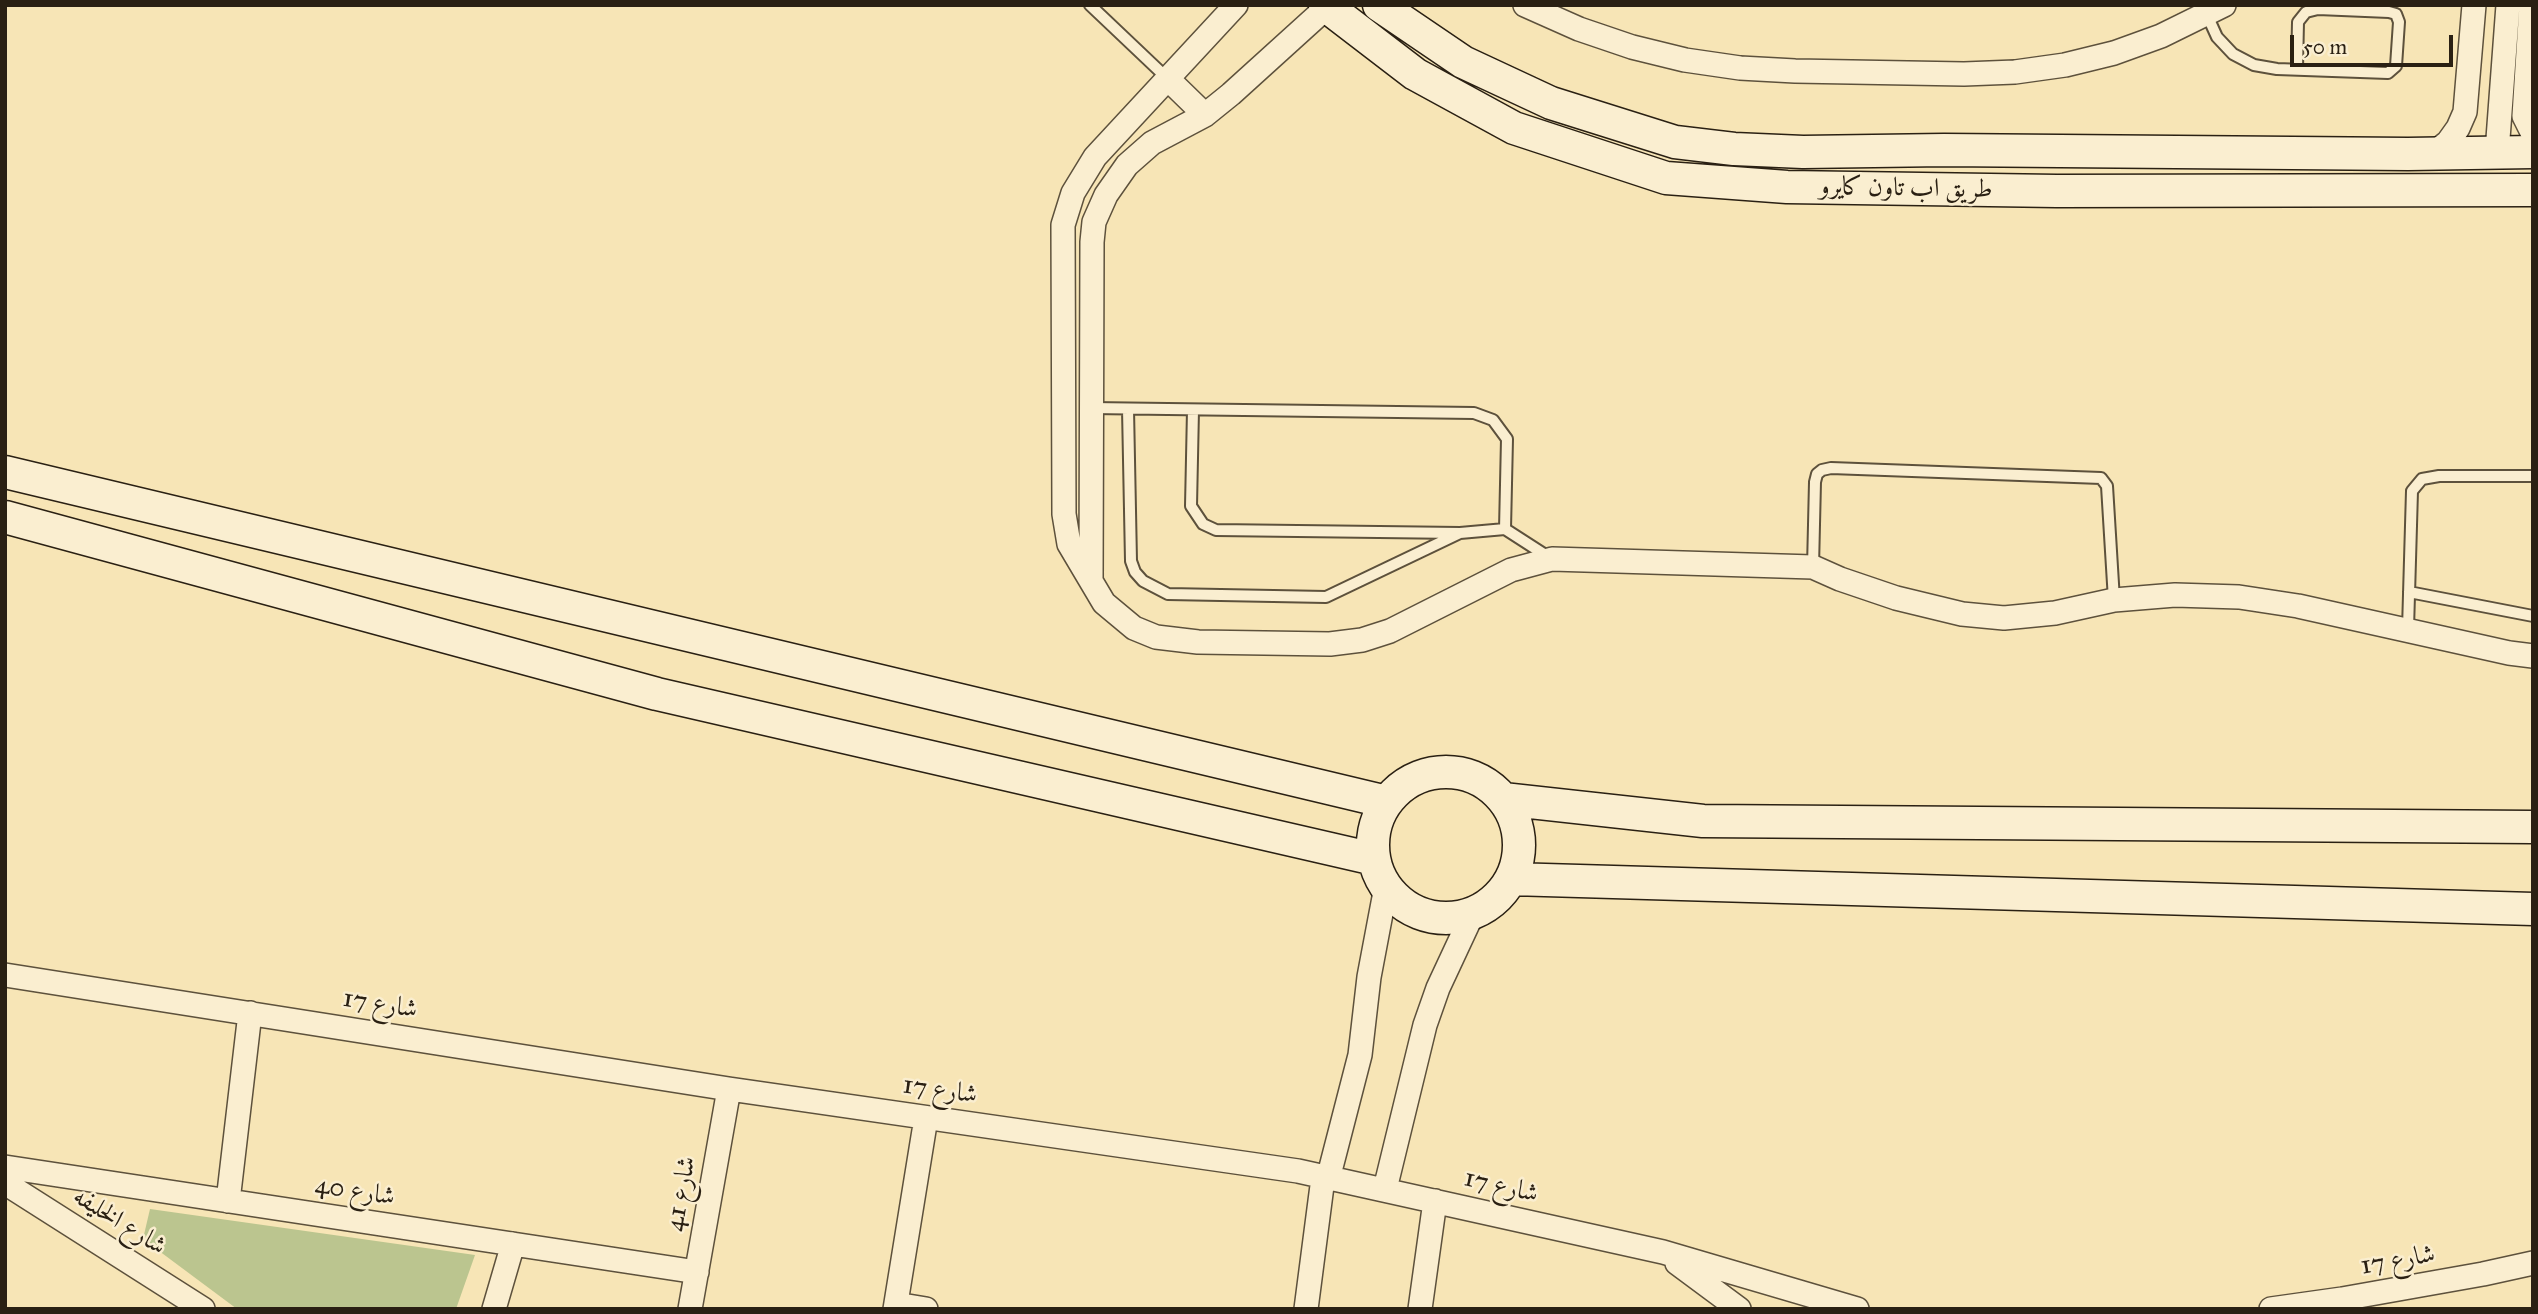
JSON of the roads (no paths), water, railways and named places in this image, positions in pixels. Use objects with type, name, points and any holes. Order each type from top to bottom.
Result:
[{"type":"main road","name":"طريق اب تاون كايرو","points":[[1379,5],[1463,62],[1538,97],[1675,142],[1734,149],[1803,152],[2533,152]]},
{"type":"main road","name":"طريق اب تاون كايرو","points":[[1326,6],[1415,74],[1514,128],[1666,178],[1787,187],[2057,191],[2533,190]]},
{"type":"main road","points":[[1787,187],[1831,174],[1934,167],[1939,164],[1944,150]]},
{"type":"main road","points":[[2057,191],[2065,176],[2076,169],[2144,165],[2210,152]]},
{"type":"main road","points":[[5,472],[1387,802]]},
{"type":"main road","points":[[5,517],[657,694],[1380,873]]},
{"type":"main road","points":[[1452,772],[1480,781],[1503,799],[1514,818],[1519,838],[1518,859],[1511,879],[1495,899],[1473,913],[1441,918],[1425,915],[1396,899],[1380,873],[1374,829],[1387,802],[1409,782],[1422,776],[1452,772]]},
{"type":"main road","points":[[1503,799],[1703,821],[2533,827]]},
{"type":"main road","points":[[1511,879],[2533,909]]},
{"type":"street","points":[[1236,5],[1095,157],[1073,193],[1063,225],[1064,514],[1069,544],[1077,562],[1104,603],[1134,628],[1156,637],[1198,642],[1330,644],[1362,640],[1390,631],[1511,570],[1552,559],[1813,567],[1896,598],[1962,614],[2004,618],[2055,613],[2114,600],[2175,595],[2239,597],[2298,606],[2533,656]]},
{"type":"street","points":[[1525,5],[1579,29],[1632,47],[1685,60],[1740,68],[1795,71],[1964,74],[2065,65],[2113,53],[2161,36],[2216,10]]},
{"type":"street","points":[[2434,153],[2448,142],[2465,112],[2474,5]]},
{"type":"street","points":[[2497,152],[2508,5]]},
{"type":"street","points":[[2531,5],[2524,116],[2533,134]]},
{"type":"street","points":[[1091,580],[1094,222],[1106,195],[1127,165],[1152,143],[1205,115],[1326,6]]},
{"type":"street","points":[[1168,79],[1205,115]]},
{"type":"street","points":[[2466,95],[2524,99]]},
{"type":"street","points":[[1063,409],[1091,408]]},
{"type":"street","points":[[1307,1309],[1326,1178],[1360,1055],[1380,873]]},
{"type":"street","points":[[1385,1189],[1425,1025],[1438,989],[1473,913]]},
{"type":"street","name":"شارع 17","points":[[5,975],[729,1089],[1284,1169],[1663,1252],[1857,1309]]},
{"type":"street","points":[[228,1201],[250,1013]]},
{"type":"street","name":"شارع 41","points":[[690,1309],[729,1089]]},
{"type":"street","points":[[926,1118],[896,1306],[926,1309]]},
{"type":"street","name":"شارع 40","points":[[5,1167],[697,1272]]},
{"type":"street","name":"شارع الخليفه","points":[[5,1184],[203,1309]]},
{"type":"street","points":[[1420,1309],[1435,1201]]},
{"type":"street","points":[[494,1309],[513,1244]]},
{"type":"street","points":[[1663,1252],[1739,1309]]},
{"type":"street","name":"شارع 17","points":[[2271,1309],[2342,1299],[2533,1263]]},
{"type":"lane","points":[[1090,5],[1168,79]]},
{"type":"lane","points":[[2216,10],[2217,37],[2233,54],[2254,65],[2297,69],[2388,73],[2396,66],[2399,22],[2396,14],[2318,9],[2306,12],[2298,22],[2297,69]]},
{"type":"lane","points":[[1091,408],[1474,413],[1493,419],[1507,439],[1504,529]]},
{"type":"lane","points":[[1128,409],[1130,561],[1143,582],[1168,594],[1326,597],[1460,533]]},
{"type":"lane","points":[[1194,410],[1191,506],[1203,524],[1216,530],[1460,533],[1504,529],[1552,559]]},
{"type":"lane","points":[[1813,567],[1815,482],[1816,474],[1822,470],[1831,468],[2101,478],[2107,486],[2114,600]]},
{"type":"lane","points":[[2408,629],[2412,491],[2422,479],[2439,476],[2533,476]]},
{"type":"lane","points":[[2409,592],[2533,616]]}]
